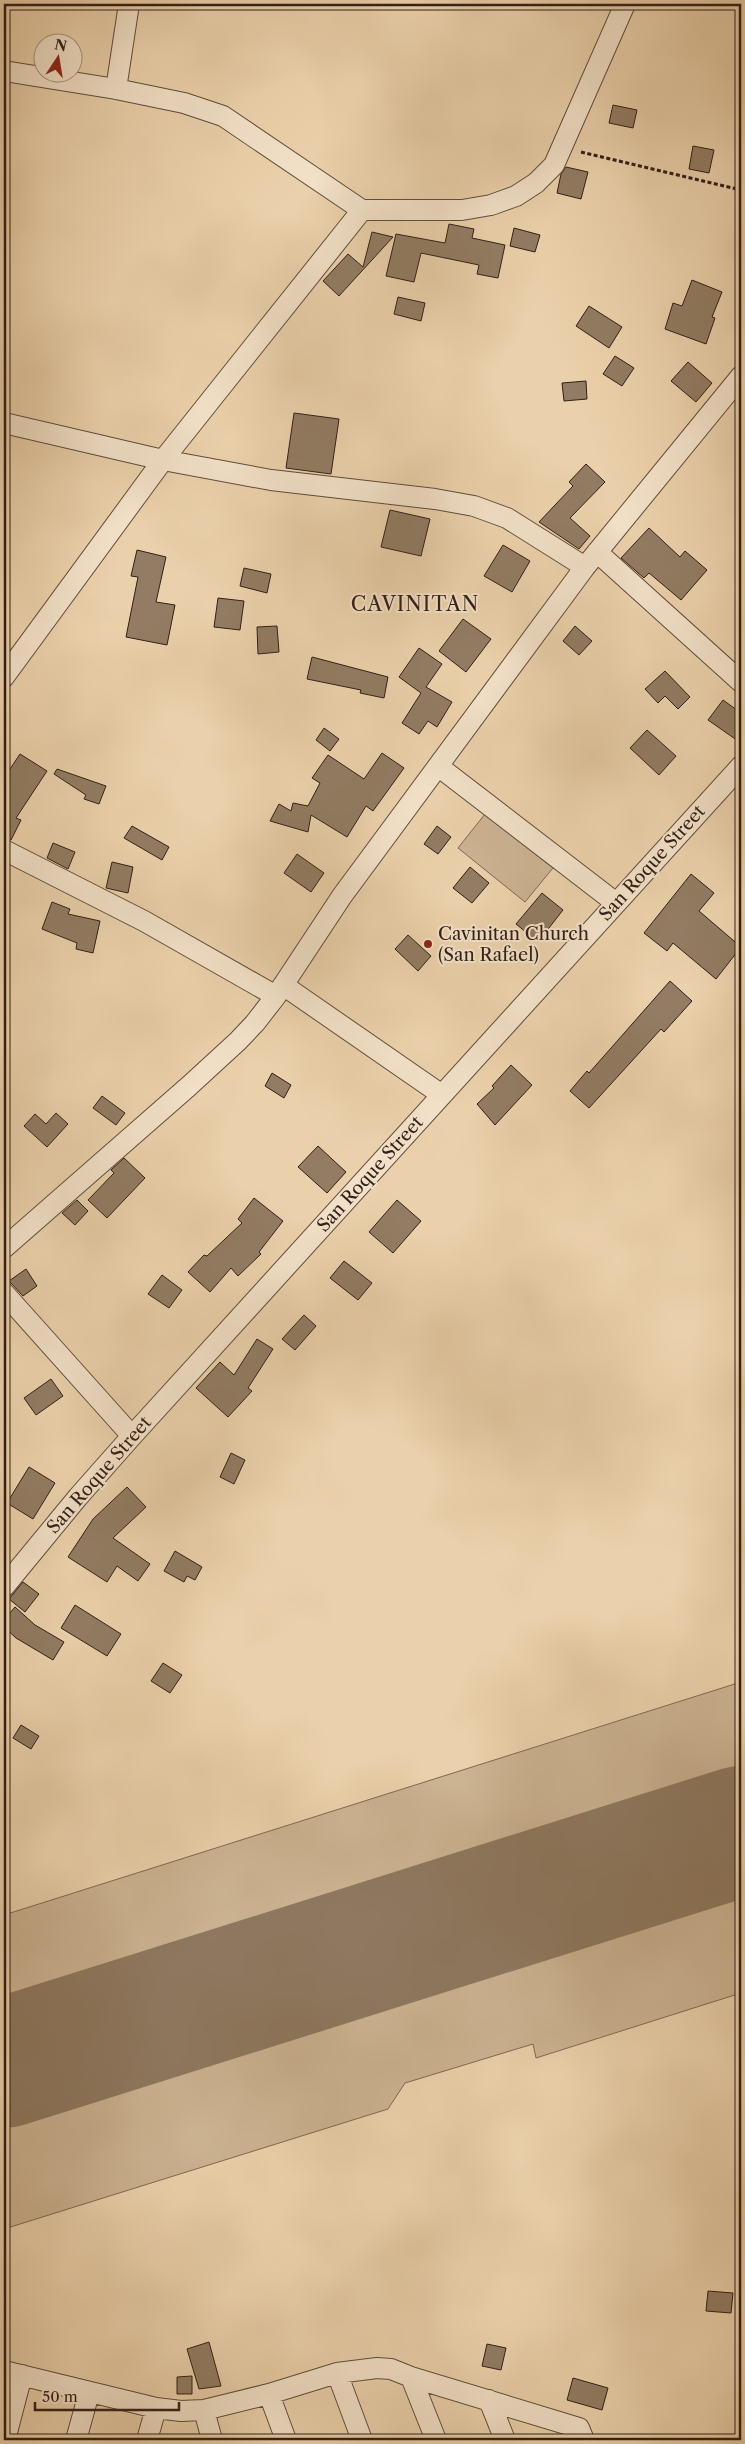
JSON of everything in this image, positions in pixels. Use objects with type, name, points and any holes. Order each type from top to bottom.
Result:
[{"type":"street","points":[[116,89],[129,4]]},
{"type":"street","points":[[4,71],[116,89],[184,103],[223,116],[362,210],[462,210],[491,205],[516,196],[536,183],[554,165],[625,4]]},
{"type":"street","points":[[4,677],[163,460],[362,210]]},
{"type":"street","points":[[4,1248],[238,1041],[279,990],[342,896],[591,559],[741,376]]},
{"type":"street","points":[[4,423],[163,460],[271,480],[435,498],[474,506],[507,518],[591,559],[741,682]]},
{"type":"street","points":[[438,766],[616,903]]},
{"type":"street","name":"San Roque Street","points":[[4,1587],[78,1497],[132,1436],[741,766]]},
{"type":"street","points":[[4,850],[279,990],[442,1095]]},
{"type":"street","points":[[4,1293],[132,1436]]},
{"type":"street","points":[[5,2440],[13,2373],[89,2393],[156,2408],[181,2411],[204,2410],[270,2394],[337,2373],[377,2368],[391,2369],[411,2377],[579,2428],[584,2440]]},
{"type":"street","points":[[337,2373],[362,2440]]},
{"type":"street","points":[[411,2377],[436,2440]]},
{"type":"street","points":[[76,2440],[89,2393]]},
{"type":"street","points":[[270,2394],[286,2440]]},
{"type":"street","points":[[489,2400],[505,2440]]},
{"type":"street","points":[[147,2440],[156,2408]]},
{"type":"street","points":[[204,2410],[212,2440]]},
{"type":"path","points":[[563,147],[741,190]]},
{"type":"shaded area","points":[[485,814],[553,868],[525,902],[458,848]]},
{"type":"shaded area","points":[[741,1682],[741,1777],[4,2005],[4,1915]]},
{"type":"shaded area","points":[[741,1883],[741,1993],[536,2058],[533,2044],[405,2083],[388,2109],[4,2229],[4,2119]]},
{"type":"building","points":[[613,105],[637,110],[633,128],[609,123]]},
{"type":"building","points":[[693,146],[714,150],[709,173],[689,169]]},
{"type":"building","points":[[566,167],[588,172],[581,199],[557,193],[561,174]]},
{"type":"building","points":[[449,224],[474,229],[472,238],[505,245],[498,278],[477,274],[479,265],[421,253],[414,282],[386,276],[396,234],[445,243]]},
{"type":"building","points":[[514,228],[540,235],[535,252],[510,246]]},
{"type":"building","points":[[372,232],[393,237],[339,296],[323,281],[348,254],[363,267]]},
{"type":"building","points":[[692,280],[722,292],[712,317],[715,318],[706,344],[665,329],[673,303],[682,306]]},
{"type":"building","points":[[398,297],[425,303],[421,321],[394,314]]},
{"type":"building","points":[[589,306],[622,327],[609,348],[576,326]]},
{"type":"building","points":[[615,356],[634,368],[622,386],[603,374]]},
{"type":"building","points":[[688,362],[712,383],[696,402],[671,381]]},
{"type":"building","points":[[586,381],[587,399],[564,401],[562,383]]},
{"type":"building","points":[[294,413],[339,419],[331,474],[286,468]]},
{"type":"building","points":[[586,464],[605,482],[570,518],[590,536],[579,549],[539,522],[573,486],[569,482]]},
{"type":"building","points":[[390,510],[430,519],[421,556],[381,547]]},
{"type":"building","points":[[649,528],[680,557],[685,551],[707,570],[681,600],[649,573],[644,578],[621,558]]},
{"type":"building","points":[[503,545],[530,561],[512,592],[484,576]]},
{"type":"building","points":[[137,550],[166,557],[156,602],[175,605],[167,645],[126,637],[138,577],[131,576]]},
{"type":"building","points":[[244,568],[271,574],[267,593],[240,586]]},
{"type":"building","points":[[218,598],[244,601],[240,630],[214,627]]},
{"type":"building","points":[[463,619],[491,639],[466,672],[439,651]]},
{"type":"building","points":[[277,626],[279,652],[258,654],[257,627]]},
{"type":"building","points":[[575,626],[592,641],[579,655],[563,641]]},
{"type":"building","points":[[419,648],[442,664],[426,687],[452,702],[437,727],[428,721],[419,734],[402,723],[421,693],[399,677]]},
{"type":"building","points":[[312,657],[388,677],[384,698],[360,693],[361,690],[307,679]]},
{"type":"building","points":[[665,671],[690,697],[678,709],[665,696],[658,703],[645,689]]},
{"type":"building","points":[[723,700],[741,713],[741,743],[708,720]]},
{"type":"building","points":[[324,728],[339,739],[330,751],[316,740]]},
{"type":"building","points":[[647,730],[676,756],[659,775],[630,748]]},
{"type":"building","points":[[382,753],[404,768],[373,811],[366,806],[347,837],[311,815],[308,832],[270,821],[279,804],[291,811],[293,803],[308,806],[320,783],[312,778],[328,755],[364,779]]},
{"type":"building","points":[[20,754],[47,771],[16,818],[21,820],[11,840],[4,838],[4,778]]},
{"type":"building","points":[[57,769],[106,786],[99,804],[84,799],[86,795],[54,774]]},
{"type":"building","points":[[132,826],[169,847],[162,860],[124,838]]},
{"type":"building","points":[[437,826],[451,837],[438,854],[424,844]]},
{"type":"building","points":[[53,843],[75,852],[68,869],[47,858]]},
{"type":"building","points":[[297,854],[324,873],[311,892],[284,873]]},
{"type":"building","points":[[112,862],[133,867],[128,893],[106,888]]},
{"type":"building","points":[[470,867],[489,883],[472,903],[453,888]]},
{"type":"building","points":[[691,874],[714,893],[699,911],[741,947],[716,979],[673,943],[667,951],[644,933]]},
{"type":"building","points":[[542,893],[563,910],[538,942],[516,924]]},
{"type":"building","points":[[52,902],[70,909],[68,914],[100,921],[93,953],[76,949],[77,943],[42,929]]},
{"type":"building","points":[[408,935],[431,956],[418,971],[395,949]]},
{"type":"building","points":[[670,981],[692,1001],[664,1032],[661,1029],[589,1108],[570,1091],[587,1071],[589,1073]]},
{"type":"building","points":[[511,1065],[532,1085],[495,1125],[477,1104],[494,1088],[492,1086]]},
{"type":"building","points":[[272,1073],[291,1085],[284,1098],[265,1086]]},
{"type":"building","points":[[102,1096],[125,1113],[116,1125],[93,1108]]},
{"type":"building","points":[[56,1113],[68,1124],[47,1147],[24,1126],[35,1114],[46,1124]]},
{"type":"building","points":[[318,1146],[346,1172],[327,1193],[298,1167]]},
{"type":"building","points":[[124,1158],[145,1178],[107,1218],[88,1200],[114,1173],[111,1170]]},
{"type":"building","points":[[254,1198],[283,1221],[259,1252],[261,1254],[238,1276],[231,1268],[210,1292],[188,1272],[204,1255],[207,1256],[242,1223],[238,1219]]},
{"type":"building","points":[[77,1200],[88,1211],[75,1225],[62,1213]]},
{"type":"building","points":[[397,1200],[421,1221],[393,1253],[369,1232]]},
{"type":"building","points":[[344,1261],[372,1283],[358,1300],[330,1278]]},
{"type":"building","points":[[26,1269],[37,1286],[23,1296],[9,1281]]},
{"type":"building","points":[[162,1275],[182,1290],[169,1308],[148,1294]]},
{"type":"building","points":[[304,1315],[316,1326],[295,1350],[282,1339]]},
{"type":"building","points":[[257,1339],[273,1349],[248,1388],[252,1391],[228,1417],[196,1388],[220,1362],[234,1375]]},
{"type":"building","points":[[51,1379],[63,1396],[36,1415],[24,1398]]},
{"type":"building","points":[[231,1453],[245,1460],[234,1484],[220,1477]]},
{"type":"building","points":[[29,1467],[55,1483],[33,1519],[7,1503]]},
{"type":"building","points":[[127,1487],[146,1507],[113,1538],[150,1564],[138,1581],[117,1566],[107,1582],[68,1557],[93,1519]]},
{"type":"building","points":[[175,1551],[202,1567],[195,1580],[187,1576],[184,1582],[164,1571]]},
{"type":"building","points":[[23,1582],[39,1594],[25,1612],[9,1599]]},
{"type":"building","points":[[75,1605],[121,1634],[107,1656],[61,1628]]},
{"type":"building","points":[[15,1607],[35,1625],[64,1642],[53,1660],[16,1638],[4,1627],[4,1620]]},
{"type":"building","points":[[163,1663],[182,1675],[170,1693],[151,1681]]},
{"type":"building","points":[[21,1725],[39,1736],[31,1749],[13,1738]]},
{"type":"building","points":[[708,2291],[733,2293],[731,2313],[706,2311]]},
{"type":"building","points":[[209,2342],[221,2386],[199,2389],[187,2349]]},
{"type":"building","points":[[487,2344],[506,2348],[501,2370],[482,2366]]},
{"type":"building","points":[[192,2376],[192,2394],[177,2394],[177,2377]]},
{"type":"building","points":[[573,2378],[608,2388],[602,2410],[567,2400]]},
{"type":"runway","points":[[4,2063],[741,1831]]},
{"type":"place","name":"Cavinitan Church (San Rafael)","points":[[428,944]]},
{"type":"district","name":"CAVINITAN","points":[[415,604]]}]
